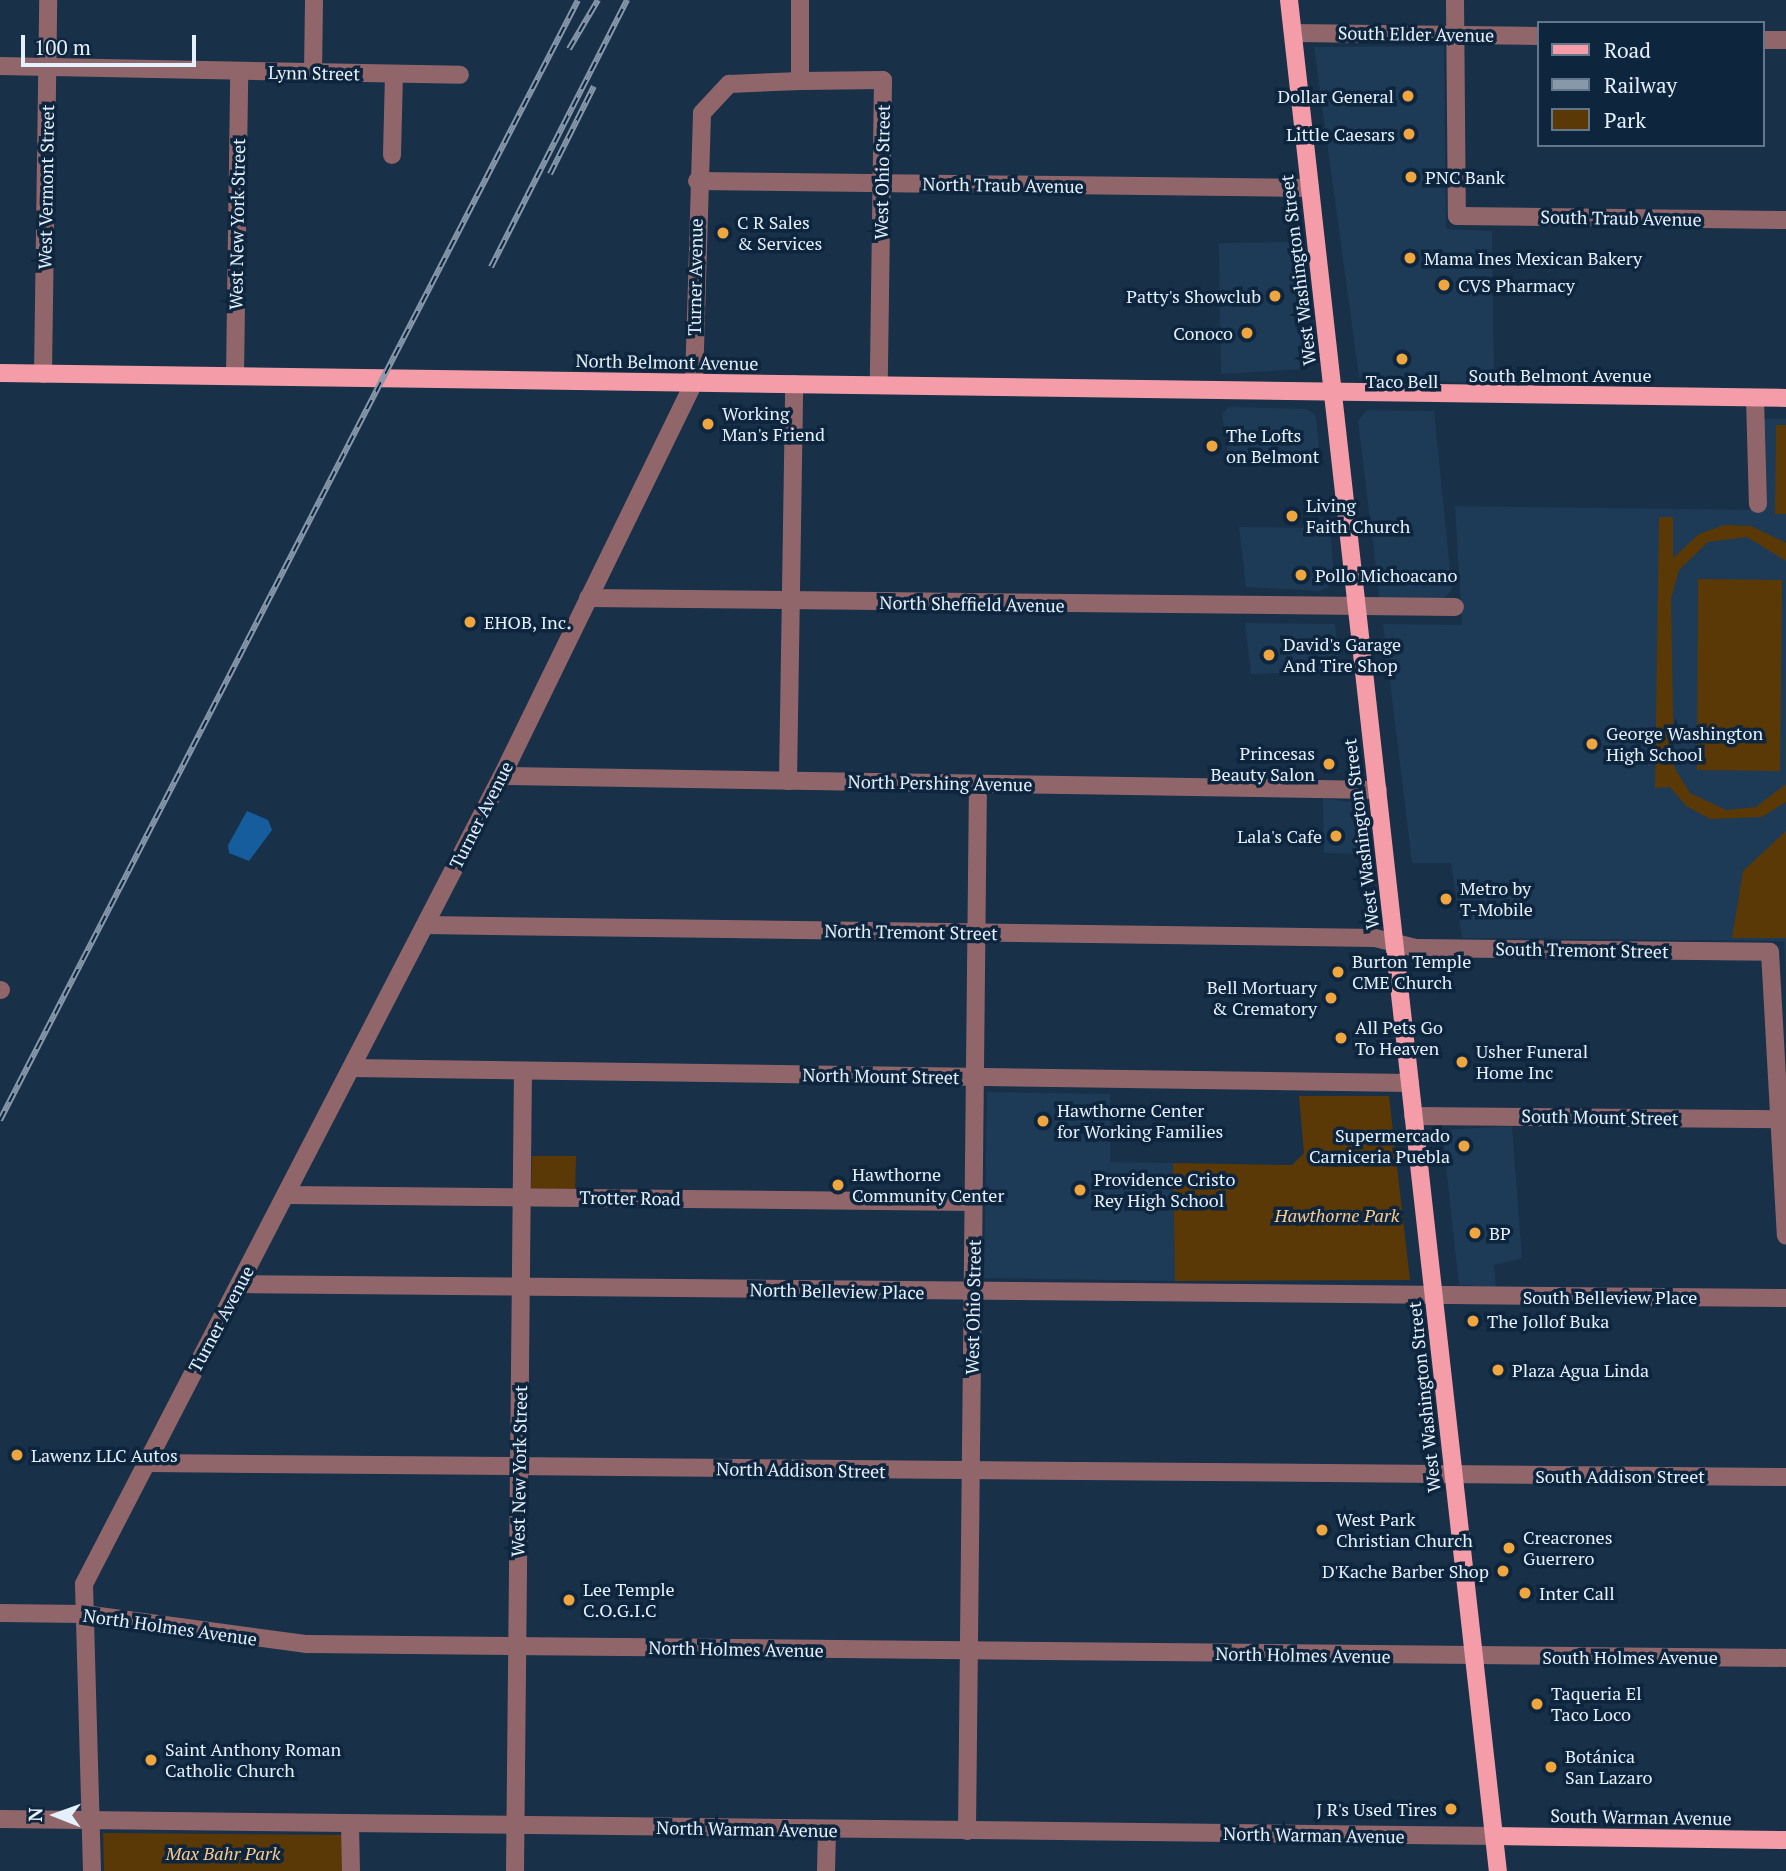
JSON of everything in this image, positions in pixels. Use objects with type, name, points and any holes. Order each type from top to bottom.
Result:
[{"type":"main road","name":"West Washington Street","points":[[1289,0],[1498,1871]]},
{"type":"main road","name":"North Belmont Avenue","points":[[0,373],[879,385],[1333,395]]},
{"type":"main road","name":"South Belmont Avenue","points":[[1333,395],[1786,398]]},
{"type":"main road","name":"South Warman Avenue","points":[[1495,1836],[1786,1840]]},
{"type":"street","name":"West Vermont Street","points":[[43,374],[48,0]]},
{"type":"street","points":[[313,73],[314,0]]},
{"type":"street","points":[[800,0],[800,81]]},
{"type":"street","points":[[1455,0],[1455,35]]},
{"type":"street","name":"South Elder Avenue","points":[[1293,33],[1538,36]]},
{"type":"street","name":"South Traub Avenue","points":[[1455,35],[1457,216],[1786,220]]},
{"type":"street","points":[[1765,40],[1786,40]]},
{"type":"street","name":"Lynn Street","points":[[0,66],[460,75]]},
{"type":"street","name":"West New York Street","points":[[235,376],[239,72]]},
{"type":"street","points":[[392,155],[394,75]]},
{"type":"street","name":"Turner Avenue","points":[[84,1614],[84,1584],[502,776],[694,383],[697,129],[715,93],[745,79],[800,81]]},
{"type":"street","name":"West Ohio Street","points":[[800,81],[883,80],[879,385]]},
{"type":"street","name":"North Traub Avenue","points":[[697,181],[1310,188]]},
{"type":"street","points":[[788,781],[794,384]]},
{"type":"street","points":[[1755,398],[1758,504]]},
{"type":"street","name":"North Sheffield Avenue","points":[[588,598],[1357,609],[1455,607]]},
{"type":"street","name":"North Pershing Avenue","points":[[502,776],[1378,790]]},
{"type":"street","name":"West Ohio Street","points":[[967,1831],[978,784]]},
{"type":"street","name":"North Tremont Street","points":[[425,925],[976,933],[1395,943]]},
{"type":"street","name":"South Tremont Street","points":[[1395,943],[1770,952],[1782,1119]]},
{"type":"street","name":"North Mount Street","points":[[352,1068],[1410,1083]]},
{"type":"street","name":"West New York Street","points":[[515,1871],[523,1071]]},
{"type":"street","name":"South Mount Street","points":[[1413,1116],[1782,1119]]},
{"type":"street","points":[[1782,1119],[1786,1236]]},
{"type":"street","name":"Trotter Road","points":[[286,1195],[974,1202]]},
{"type":"street","name":"North Belleview Place","points":[[240,1284],[1434,1297]]},
{"type":"street","name":"South Belleview Place","points":[[1434,1297],[1786,1298]]},
{"type":"street","name":"North Addison Street","points":[[147,1463],[1454,1478]]},
{"type":"street","name":"South Addison Street","points":[[1454,1478],[1786,1477]]},
{"type":"street","name":"North Holmes Avenue","points":[[0,1613],[84,1614],[295,1644],[1474,1657]]},
{"type":"street","points":[[84,1614],[92,1871]]},
{"type":"street","name":"South Holmes Avenue","points":[[1474,1657],[1786,1658]]},
{"type":"street","name":"North Warman Avenue","points":[[0,1819],[1495,1836]]},
{"type":"street","points":[[351,1824],[351,1871]]},
{"type":"street","points":[[826,1871],[827,1830]]},
{"type":"shaded area","points":[[1444,46],[1446,229],[1492,231],[1494,384],[1359,377],[1314,47]]},
{"type":"shaded area","points":[[1292,242],[1306,369],[1221,374],[1219,243]]},
{"type":"shaded area","points":[[1229,407],[1307,409],[1316,416],[1320,460],[1229,461],[1222,414]]},
{"type":"shaded area","points":[[1367,410],[1434,411],[1452,590],[1443,599],[1380,602],[1358,421]]},
{"type":"shaded area","name":"George Washington High School","points":[[1761,419],[1786,419],[1786,977],[1784,941],[1462,938],[1451,863],[1412,863],[1383,624],[1462,625],[1455,506],[1762,510]]},
{"type":"shaded area","points":[[1239,527],[1330,528],[1335,584],[1320,591],[1246,587]]},
{"type":"shaded area","points":[[1245,623],[1335,624],[1340,671],[1251,674]]},
{"type":"shaded area","points":[[1323,798],[1357,803],[1362,854],[1324,853]]},
{"type":"shaded area","name":"Providence Cristo Rey High School","points":[[987,1092],[1110,1094],[1110,1162],[1173,1163],[1175,1281],[984,1278]]},
{"type":"shaded area","points":[[1512,1126],[1522,1258],[1494,1265],[1496,1287],[1459,1285],[1442,1130]]},
{"type":"green space","points":[[1776,425],[1786,425],[1786,514],[1775,514]]},
{"type":"green space","points":[[1659,517],[1673,517],[1673,558],[1699,534],[1724,525],[1751,526],[1786,543],[1786,561],[1747,537],[1708,542],[1679,570],[1671,599],[1674,767],[1690,793],[1726,810],[1756,807],[1786,784],[1786,802],[1762,817],[1710,819],[1686,806],[1670,787],[1655,788]]},
{"type":"green space","points":[[1698,579],[1782,580],[1780,771],[1697,770]]},
{"type":"green space","points":[[1786,831],[1786,938],[1732,938],[1743,871]]},
{"type":"green space","name":"Hawthorne Park","points":[[1299,1096],[1389,1096],[1410,1280],[1175,1281],[1173,1163],[1292,1165],[1304,1153]]},
{"type":"green space","points":[[532,1156],[576,1156],[575,1192],[531,1190]]},
{"type":"green space","name":"Max Bahr Park","points":[[103,1833],[342,1835],[342,1871],[104,1871]]},
{"type":"water","points":[[247,811],[268,820],[272,830],[249,861],[229,853],[228,845]]},
{"type":"railway","points":[[0,1120],[578,0]]},
{"type":"railway","points":[[569,49],[598,0]]},
{"type":"railway","points":[[491,267],[627,0]]},
{"type":"railway","points":[[550,174],[594,86]]},
{"type":"place","name":"Dollar General","points":[[1408,96]]},
{"type":"place","name":"Little Caesars","points":[[1409,134]]},
{"type":"place","name":"PNC Bank","points":[[1411,177]]},
{"type":"place","name":"C R Sales & Services","points":[[723,233]]},
{"type":"place","name":"Mama Ines Mexican Bakery","points":[[1410,258]]},
{"type":"place","name":"CVS Pharmacy","points":[[1444,285]]},
{"type":"place","name":"Patty's Showclub","points":[[1275,296]]},
{"type":"place","name":"Conoco","points":[[1247,333]]},
{"type":"place","name":"Taco Bell","points":[[1402,359]]},
{"type":"place","name":"Working Man's Friend","points":[[708,424]]},
{"type":"place","name":"The Lofts on Belmont","points":[[1212,446]]},
{"type":"place","name":"Living Faith Church","points":[[1292,516]]},
{"type":"place","name":"Pollo Michoacano","points":[[1301,575]]},
{"type":"place","name":"EHOB, Inc.","points":[[470,622]]},
{"type":"place","name":"David's Garage And Tire Shop","points":[[1269,655]]},
{"type":"place","name":"George Washington High School","points":[[1592,744]]},
{"type":"place","name":"Princesas Beauty Salon","points":[[1329,764]]},
{"type":"place","name":"Lala's Cafe","points":[[1336,836]]},
{"type":"place","name":"Metro by T-Mobile","points":[[1446,899]]},
{"type":"place","name":"Burton Temple CME Church","points":[[1338,972]]},
{"type":"place","name":"Bell Mortuary & Crematory","points":[[1331,998]]},
{"type":"place","name":"All Pets Go To Heaven","points":[[1341,1038]]},
{"type":"place","name":"Usher Funeral Home Inc","points":[[1462,1062]]},
{"type":"place","name":"Hawthorne Center for Working Families","points":[[1043,1121]]},
{"type":"place","name":"Supermercado Carniceria Puebla","points":[[1464,1146]]},
{"type":"place","name":"Hawthorne Community Center","points":[[838,1185]]},
{"type":"place","name":"Providence Cristo Rey High School","points":[[1080,1190]]},
{"type":"place","name":"BP","points":[[1475,1233]]},
{"type":"place","name":"The Jollof Buka","points":[[1473,1321]]},
{"type":"place","name":"Plaza Agua Linda","points":[[1498,1370]]},
{"type":"place","name":"Lawenz LLC Autos","points":[[17,1455]]},
{"type":"place","name":"West Park Christian Church","points":[[1322,1530]]},
{"type":"place","name":"Creacrones Guerrero","points":[[1509,1548]]},
{"type":"place","name":"D'Kache Barber Shop","points":[[1503,1571]]},
{"type":"place","name":"Inter Call","points":[[1525,1593]]},
{"type":"place","name":"Lee Temple C.O.G.I.C","points":[[569,1600]]},
{"type":"place","name":"Taqueria El Taco Loco","points":[[1537,1704]]},
{"type":"place","name":"Saint Anthony Roman Catholic Church","points":[[151,1760]]},
{"type":"place","name":"Botánica San Lazaro","points":[[1551,1767]]},
{"type":"place","name":"J R's Used Tires","points":[[1451,1809]]}]
